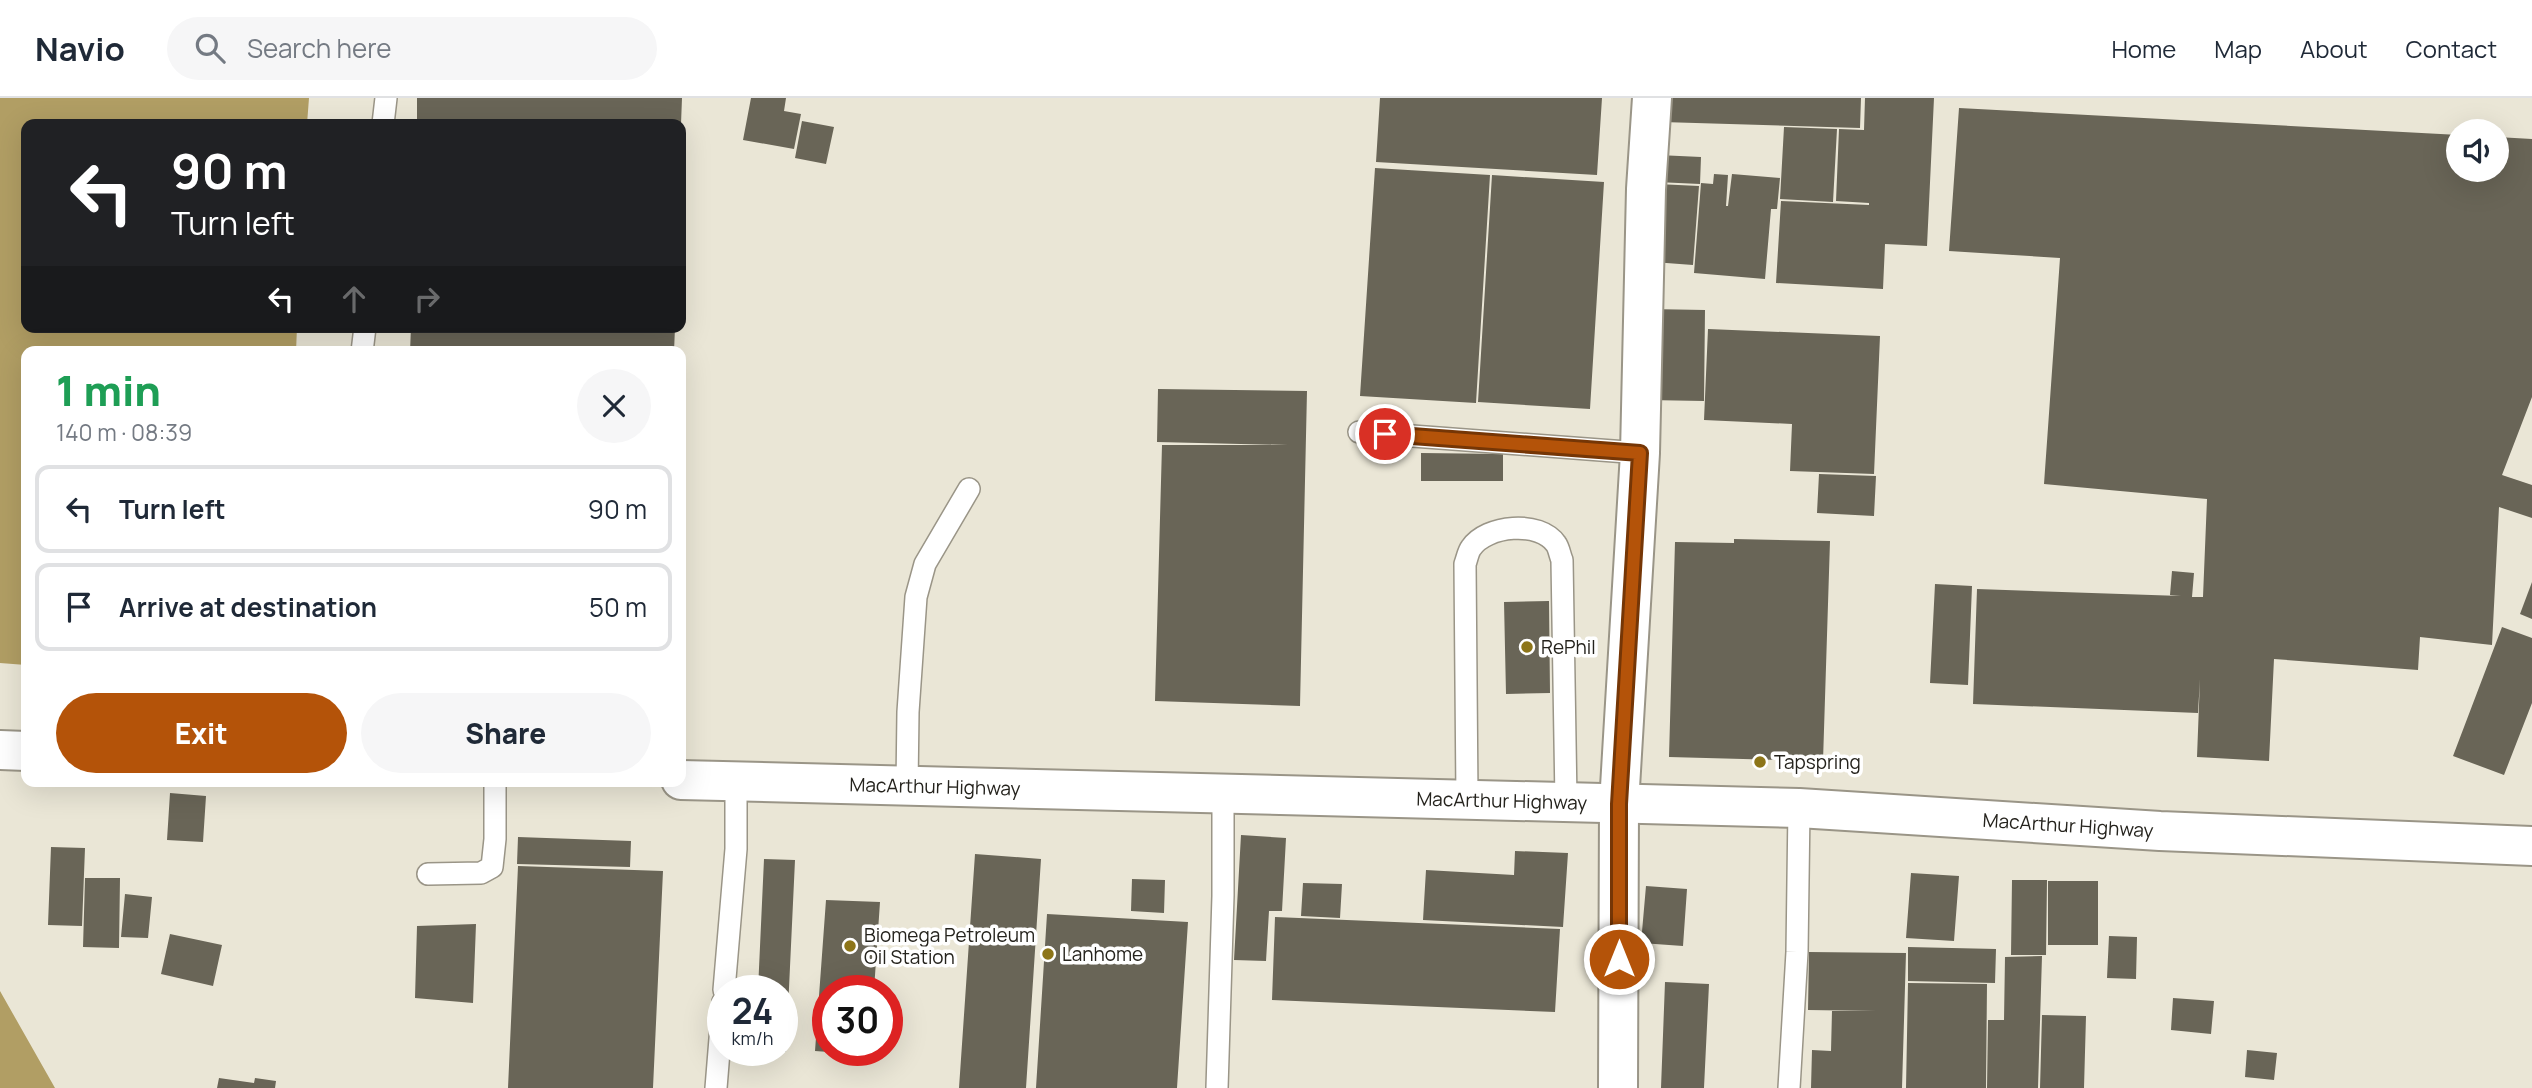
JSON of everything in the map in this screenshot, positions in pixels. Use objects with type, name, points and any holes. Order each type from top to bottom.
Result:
[{"type":"main road","points":[[1618,1088],[1619,804],[1640,453],[1646,189],[1653,98]]},
{"type":"main road","points":[[0,750],[21,751]]},
{"type":"main road","name":"MacArthur Highway","points":[[686,780],[1799,808],[2161,831],[2532,846]]},
{"type":"lane","points":[[384,119],[386,98]]},
{"type":"lane","points":[[1359,432],[1640,453]]},
{"type":"lane","points":[[907,786],[908,712],[915,597],[925,564],[969,489]]},
{"type":"lane","points":[[1466,798],[1465,564],[1471,548],[1487,534],[1520,528],[1545,534],[1557,545],[1562,560],[1566,801]]},
{"type":"lane","points":[[725,975],[736,849],[736,782]]},
{"type":"lane","points":[[428,874],[481,873],[492,867],[495,787]]},
{"type":"lane","points":[[1217,1088],[1223,795]]},
{"type":"lane","points":[[1788,1088],[1797,952],[1799,808]]},
{"type":"lane","points":[[716,1088],[718,1066]]},
{"type":"shaded area","points":[[0,98],[309,98],[307,119],[21,119],[21,333],[297,333],[296,346],[21,346],[21,665],[0,663]]},
{"type":"shaded area","points":[[0,991],[55,1088],[0,1088]]},
{"type":"building","points":[[417,98],[682,98],[681,119],[417,119]]},
{"type":"building","points":[[751,98],[786,98],[784,111],[801,114],[794,149],[743,140]]},
{"type":"building","points":[[1380,98],[1602,98],[1597,175],[1376,162]]},
{"type":"building","points":[[1663,98],[1861,98],[1860,128],[1662,122]]},
{"type":"building","points":[[1865,98],[1934,98],[1927,246],[1885,244],[1883,289],[1776,283],[1781,201],[1869,205],[1836,201],[1839,129],[1864,130]]},
{"type":"building","points":[[1959,108],[2446,134],[2446,182],[2509,182],[2509,138],[2532,139],[2532,397],[2502,475],[2532,485],[2532,518],[2499,507],[2492,645],[2420,637],[2418,670],[2274,659],[2269,761],[2197,757],[2200,679],[2198,713],[1973,704],[1977,589],[2181,596],[2170,595],[2172,571],[2194,573],[2192,597],[2203,597],[2207,499],[2044,484],[2060,258],[1949,251]]},
{"type":"building","points":[[802,121],[834,127],[826,164],[795,158]]},
{"type":"building","points":[[1784,127],[1837,129],[1833,202],[1780,199]]},
{"type":"building","points":[[1658,155],[1701,157],[1700,184],[1657,182]]},
{"type":"building","points":[[1375,168],[1490,175],[1476,403],[1360,396]]},
{"type":"building","points":[[1714,174],[1728,175],[1726,206],[1732,174],[1780,178],[1777,209],[1771,209],[1765,279],[1694,273],[1701,183],[1713,184]]},
{"type":"building","points":[[1492,175],[1604,182],[1590,409],[1478,402]]},
{"type":"building","points":[[1657,184],[1699,186],[1693,265],[1653,262]]},
{"type":"building","points":[[1649,309],[1705,310],[1704,401],[1648,400]]},
{"type":"building","points":[[1708,329],[1880,336],[1874,474],[1790,471],[1792,424],[1704,420]]},
{"type":"building","points":[[411,333],[675,333],[674,346],[410,346]]},
{"type":"building","points":[[1158,389],[1307,391],[1300,706],[1155,701],[1162,445],[1288,445],[1157,442]]},
{"type":"building","points":[[1421,453],[1503,454],[1503,481],[1421,481]]},
{"type":"building","points":[[1819,474],[1876,476],[1874,516],[1817,513]]},
{"type":"building","points":[[1734,539],[1830,541],[1823,761],[1669,757],[1675,542],[1734,543]]},
{"type":"building","points":[[2532,582],[2532,619],[2520,614]]},
{"type":"building","points":[[1935,584],[1972,586],[1968,685],[1930,683]]},
{"type":"building","name":"RePhil","points":[[1549,601],[1550,693],[1506,694],[1504,602]]},
{"type":"building","points":[[2502,627],[2532,638],[2532,703],[2504,775],[2453,756]]},
{"type":"building","points":[[170,793],[206,796],[203,842],[167,840]]},
{"type":"building","points":[[1241,835],[1286,838],[1282,911],[1269,911],[1266,961],[1234,960]]},
{"type":"building","points":[[518,837],[631,841],[630,867],[517,864]]},
{"type":"building","points":[[51,847],[85,848],[82,926],[48,925]]},
{"type":"building","points":[[1515,851],[1568,853],[1563,927],[1423,920],[1426,870],[1514,875]]},
{"type":"building","points":[[975,854],[1041,859],[1026,1088],[959,1088]]},
{"type":"building","points":[[764,859],[795,860],[790,975],[759,975]]},
{"type":"building","points":[[518,866],[663,871],[653,1088],[508,1088]]},
{"type":"building","points":[[1911,873],[1959,876],[1954,941],[1906,938]]},
{"type":"building","points":[[85,878],[120,878],[119,948],[83,947]]},
{"type":"building","points":[[1132,879],[1165,880],[1164,913],[1131,911]]},
{"type":"building","points":[[2012,880],[2047,880],[2046,955],[2011,955]]},
{"type":"building","points":[[2048,881],[2098,881],[2098,945],[2048,945]]},
{"type":"building","points":[[1303,883],[1342,884],[1340,918],[1301,916]]},
{"type":"building","points":[[1646,886],[1687,889],[1683,946],[1641,943]]},
{"type":"building","points":[[125,894],[152,897],[148,938],[121,937]]},
{"type":"building","name":"Biomega Petroleum Oil Station","points":[[826,900],[880,902],[875,975],[821,975]]},
{"type":"building","points":[[1047,914],[1188,922],[1177,1088],[1036,1088]]},
{"type":"building","points":[[1275,917],[1560,929],[1555,1012],[1272,1000]]},
{"type":"building","points":[[476,924],[473,1003],[415,998],[417,926]]},
{"type":"building","points":[[170,934],[222,945],[213,986],[161,974]]},
{"type":"building","points":[[2109,936],[2137,937],[2136,979],[2107,978]]},
{"type":"building","points":[[1908,947],[1996,949],[1995,983],[1908,981]]},
{"type":"building","points":[[1809,952],[1906,953],[1902,1088],[1811,1088],[1812,1050],[1831,1051],[1832,1011],[1876,1011],[1808,1010]]},
{"type":"building","points":[[2042,956],[2038,1088],[1987,1088],[1988,1020],[2004,1020],[2005,957]]},
{"type":"building","points":[[1665,982],[1709,984],[1704,1088],[1661,1088]]},
{"type":"building","points":[[1908,983],[1987,984],[1986,1088],[1906,1088]]},
{"type":"building","points":[[2173,998],[2214,1001],[2211,1034],[2171,1030]]},
{"type":"building","points":[[2042,1015],[2086,1016],[2084,1088],[2040,1088]]},
{"type":"building","points":[[2247,1050],[2277,1053],[2274,1080],[2245,1077]]},
{"type":"building","points":[[219,1078],[254,1083],[255,1078],[276,1081],[275,1088],[217,1088]]},
{"type":"place","name":"RePhil","points":[[1527,647]]},
{"type":"place","name":"Tapspring","points":[[1760,762]]},
{"type":"place","name":"Biomega Petroleum Oil Station","points":[[850,946]]},
{"type":"place","name":"Lanhome","points":[[1048,954]]},
{"type":"route","points":[[1385,434],[1640,453],[1619,804],[1619,959]]}]
